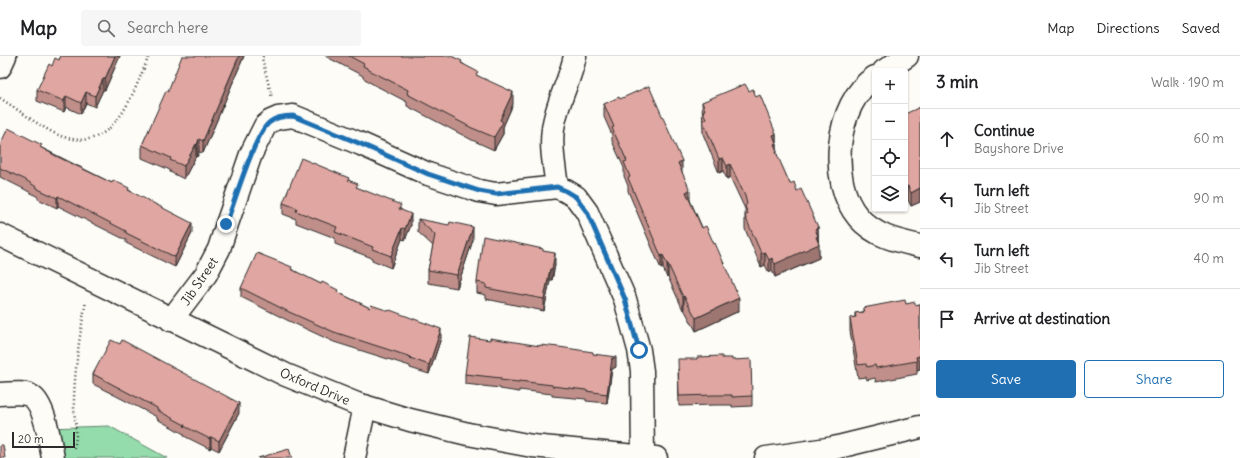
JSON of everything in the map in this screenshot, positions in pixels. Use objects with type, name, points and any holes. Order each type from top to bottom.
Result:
[{"type":"street","points":[[0,67],[5,56]]},
{"type":"street","points":[[557,187],[552,144],[552,129],[575,56]]},
{"type":"street","points":[[889,68],[907,56]]},
{"type":"street","points":[[872,80],[858,94],[847,113],[842,132],[840,155],[841,175],[845,190],[850,205],[858,218],[873,231],[886,238],[920,246]]},
{"type":"street","points":[[278,118],[293,116],[428,174],[479,191],[496,194],[557,187],[576,197],[587,212],[625,299],[639,350],[642,371],[643,458]]},
{"type":"street","name":"Jib Street","points":[[172,320],[206,274],[219,249],[226,224],[252,154],[265,126],[270,121],[278,118]]},
{"type":"street","name":"Oxford Drive","points":[[0,235],[286,375],[365,406],[417,422],[468,434],[504,450],[560,450],[656,458]]},
{"type":"street","points":[[0,394],[24,394],[32,396],[36,399],[63,455]]},
{"type":"street","points":[[354,458],[365,406]]},
{"type":"street","points":[[766,458],[833,453],[920,427]]},
{"type":"path","points":[[0,98],[53,132],[74,139],[89,139],[103,134],[115,123],[130,103],[149,56]]},
{"type":"path","points":[[263,56],[262,58],[278,118]]},
{"type":"path","points":[[63,455],[77,438],[73,400],[81,329],[91,279]]},
{"type":"green space","points":[[109,426],[167,458],[53,458],[46,428]]},
{"type":"building","points":[[61,56],[115,56],[105,79],[103,79],[95,96],[86,92],[81,103],[66,96],[64,101],[37,90],[49,64],[52,66],[55,58],[59,60]]},
{"type":"building","points":[[182,56],[239,56],[203,141],[199,139],[184,166],[170,160],[171,158],[142,145],[166,91],[168,91]]},
{"type":"building","points":[[349,56],[451,56],[462,61],[461,63],[478,72],[476,75],[513,92],[500,120],[503,122],[494,137],[472,128],[407,94],[408,90],[367,69],[363,66],[364,64]]},
{"type":"building","points":[[745,84],[749,91],[753,89],[756,97],[760,95],[776,134],[773,135],[776,143],[774,144],[777,151],[776,152],[790,184],[794,182],[797,191],[801,189],[818,227],[815,229],[819,244],[775,264],[772,258],[769,260],[765,252],[761,253],[745,216],[748,214],[745,206],[747,204],[745,196],[730,164],[727,166],[723,158],[719,159],[703,121],[706,119],[702,102]]},
{"type":"building","points":[[649,86],[682,161],[678,163],[690,190],[686,192],[702,228],[706,226],[714,244],[715,243],[739,298],[696,318],[684,296],[683,297],[663,255],[661,256],[628,178],[630,177],[624,162],[627,161],[612,128],[614,127],[604,104],[619,97],[620,99]]},
{"type":"building","points":[[920,107],[920,188],[911,193],[908,186],[908,113]]},
{"type":"building","points":[[8,128],[42,145],[40,147],[56,156],[112,183],[113,180],[129,188],[128,190],[192,223],[175,257],[126,233],[126,231],[58,196],[57,198],[38,189],[24,179],[0,168],[0,145]]},
{"type":"building","points":[[301,158],[349,178],[348,180],[358,184],[356,187],[401,205],[399,209],[411,214],[405,229],[402,228],[391,256],[335,232],[337,227],[296,211],[297,208],[283,203]]},
{"type":"building","points":[[418,219],[449,225],[450,222],[473,227],[457,275],[428,270],[435,235]]},
{"type":"building","points":[[483,236],[555,253],[544,299],[486,288],[486,284],[477,282]]},
{"type":"building","points":[[257,253],[292,267],[291,269],[321,284],[322,282],[338,290],[337,292],[370,308],[371,305],[389,311],[390,310],[441,329],[429,365],[410,358],[411,357],[334,332],[241,288]]},
{"type":"building","points":[[905,300],[906,304],[915,302],[915,305],[920,304],[920,356],[916,357],[917,361],[876,368],[875,365],[867,367],[866,364],[858,365],[850,318],[856,317],[855,313],[864,312],[863,308]]},
{"type":"building","points":[[470,337],[490,340],[490,338],[540,346],[559,347],[616,357],[611,359],[607,394],[552,385],[500,380],[501,378],[465,374]]},
{"type":"building","points":[[111,340],[120,344],[122,340],[239,403],[219,441],[211,437],[210,439],[184,426],[185,425],[157,410],[157,408],[93,374]]},
{"type":"building","points":[[722,356],[722,358],[732,358],[732,360],[751,359],[752,396],[679,396],[678,359],[697,359],[697,357]]},
{"type":"building","points":[[0,445],[3,445],[5,458],[0,458]]},
{"type":"building","points":[[289,449],[292,458],[258,458]]},
{"type":"route","points":[[226,224],[252,154],[265,126],[270,121],[286,116],[293,116],[428,174],[457,185],[479,191],[496,194],[557,187],[576,197],[587,212],[625,299],[639,350]]}]
